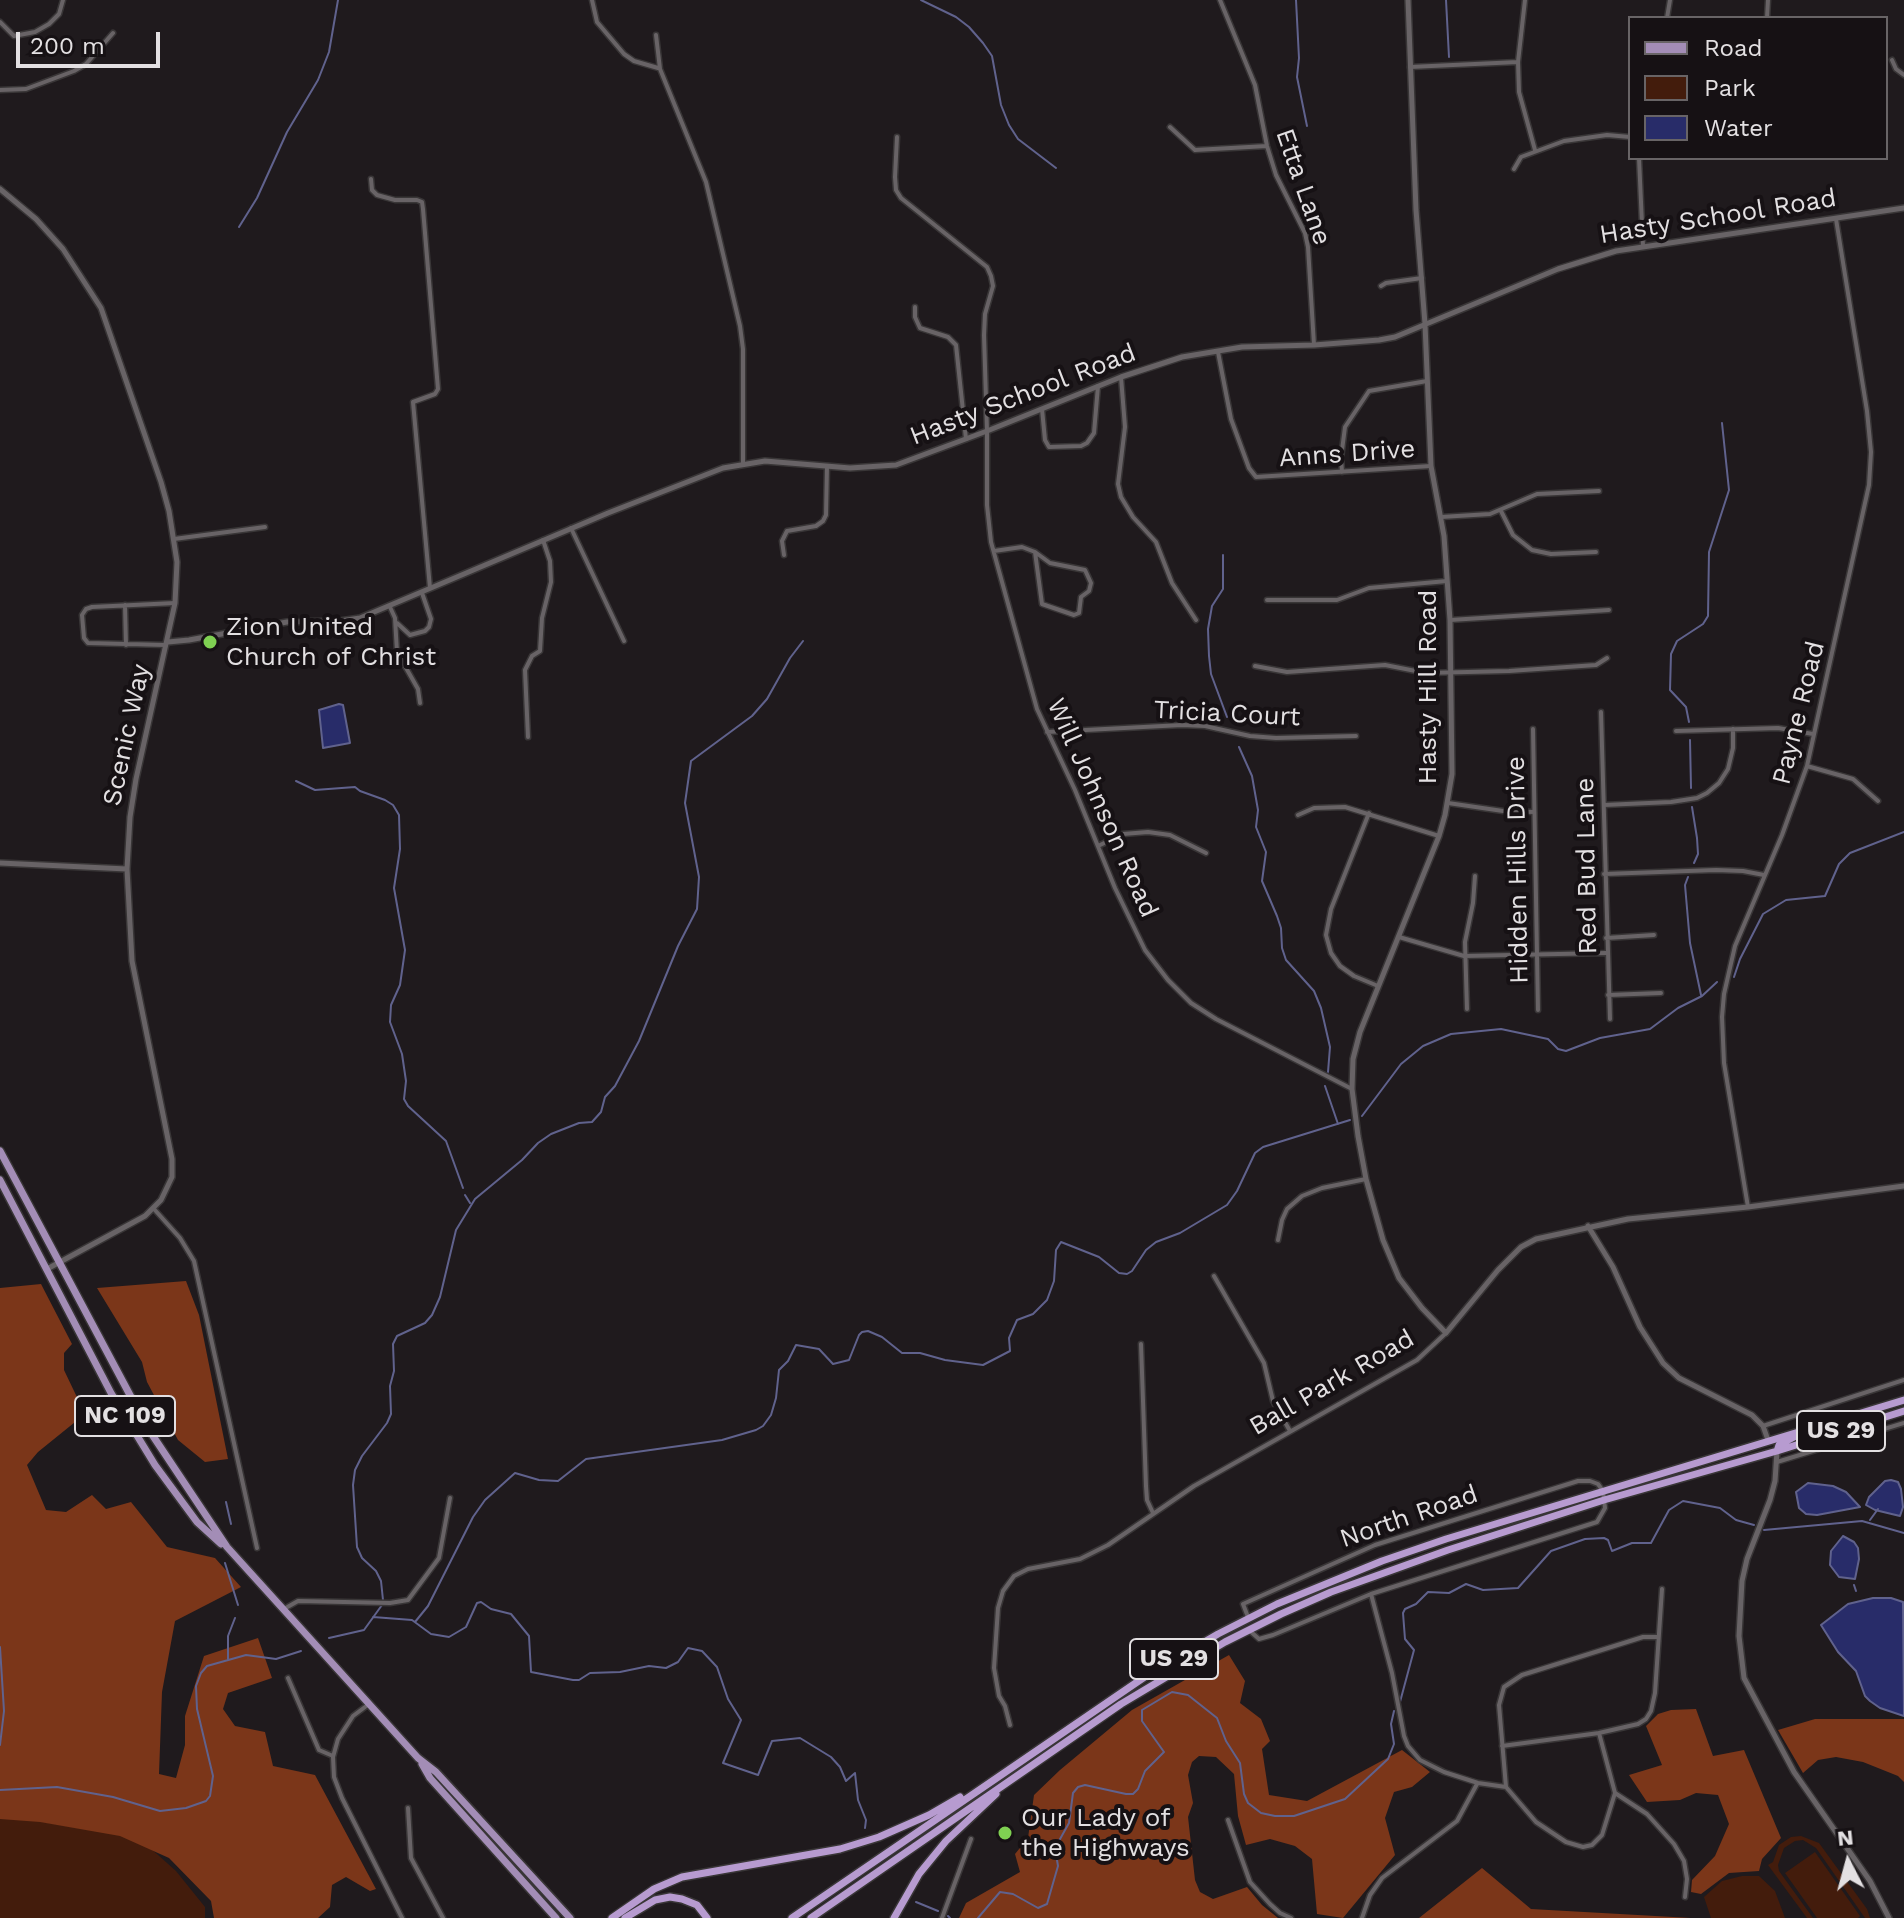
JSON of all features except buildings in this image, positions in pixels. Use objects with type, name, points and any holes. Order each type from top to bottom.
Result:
[{"type":"highway","name":"US 29","points":[[811,1918],[1154,1683],[1249,1630],[1331,1592],[1387,1571],[1768,1440],[1904,1400]]},
{"type":"highway","name":"US 29","points":[[792,1918],[1146,1676],[1277,1604],[1382,1561],[1603,1496],[1777,1451],[1904,1411]]},
{"type":"highway","points":[[1777,1451],[1779,1445],[1809,1430]]},
{"type":"highway","points":[[1725,1465],[1750,1450],[1767,1445],[1768,1440]]},
{"type":"highway","points":[[612,1918],[654,1889],[682,1877],[840,1849],[879,1837],[929,1815],[1003,1772]]},
{"type":"highway","points":[[894,1918],[919,1874],[946,1841],[1022,1772]]},
{"type":"highway","points":[[625,1918],[655,1900],[670,1897],[697,1905],[707,1918]]},
{"type":"main road","name":"NC 109","points":[[0,1151],[147,1427],[227,1547],[418,1758],[436,1772],[570,1918]]},
{"type":"main road","name":"NC 109","points":[[0,1180],[111,1393],[155,1465],[197,1522],[227,1547]]},
{"type":"main road","name":"NC 109","points":[[418,1758],[430,1778],[556,1918]]},
{"type":"street","points":[[0,22],[14,36],[35,32],[59,14],[63,0]]},
{"type":"street","points":[[592,0],[597,22],[624,54],[634,61],[652,64],[660,69]]},
{"type":"street","name":"Etta Lane","points":[[1220,0],[1255,85],[1276,175],[1304,231],[1308,247],[1314,345]]},
{"type":"street","name":"Hasty Hill Road","points":[[1408,0],[1431,466],[1441,517],[1450,620],[1452,774],[1439,836],[1355,1049],[1352,1089],[1366,1179],[1383,1240],[1399,1278],[1446,1333]]},
{"type":"street","points":[[1525,0],[1518,62],[1519,92],[1535,150]]},
{"type":"street","points":[[0,90],[26,89],[74,71],[86,64],[113,33]]},
{"type":"street","points":[[656,35],[660,69],[706,182],[740,326],[743,349],[743,463]]},
{"type":"street","points":[[1892,60],[1896,69],[1904,75]]},
{"type":"street","points":[[1410,67],[1518,62]]},
{"type":"street","points":[[1170,127],[1195,150],[1267,146]]},
{"type":"street","name":"Will Johnson Road","points":[[897,137],[895,177],[896,190],[901,198],[987,267],[991,276],[993,286],[985,314],[984,335],[987,505],[994,551],[1037,709],[1145,950],[1191,1003],[1255,1040],[1352,1089]]},
{"type":"street","points":[[1514,169],[1521,157],[1535,150],[1586,137],[1628,137]]},
{"type":"street","points":[[1639,160],[1643,246]]},
{"type":"street","points":[[371,179],[372,190],[377,195],[422,202],[438,389],[435,394],[413,402],[430,588]]},
{"type":"street","name":"Scenic Way","points":[[0,189],[29,213],[63,249],[101,308],[161,482],[174,539],[177,562],[175,603],[136,779],[127,869],[132,961],[172,1159],[172,1177],[167,1191],[154,1209]]},
{"type":"street","name":"Hasty School Road","points":[[168,643],[287,622],[360,618],[571,528],[705,474],[743,463],[786,462],[867,469],[896,465],[1121,377],[1182,357],[1218,349],[1379,340],[1558,269],[1643,246],[1904,208]]},
{"type":"street","name":"Payne Road","points":[[1748,1207],[1724,1063],[1722,1017],[1735,946],[1790,815],[1807,766],[1864,517],[1871,469],[1867,411],[1836,219]]},
{"type":"street","points":[[1381,286],[1422,278]]},
{"type":"street","points":[[915,307],[920,328],[948,337],[956,345],[966,439]]},
{"type":"street","name":"Anns Drive","points":[[1218,349],[1231,419],[1253,476],[1270,478],[1431,466]]},
{"type":"street","points":[[1121,377],[1125,427],[1118,484],[1121,497],[1133,517],[1156,542],[1172,583],[1196,620]]},
{"type":"street","points":[[1342,472],[1345,427],[1369,391],[1427,381]]},
{"type":"street","points":[[1042,409],[1045,440],[1049,447],[1081,446],[1094,433],[1098,386]]},
{"type":"street","points":[[784,555],[782,541],[787,531],[816,526],[823,521],[827,466]]},
{"type":"street","points":[[1441,517],[1501,511],[1537,494],[1599,491]]},
{"type":"street","points":[[1501,511],[1513,535],[1532,550],[1551,554],[1596,552]]},
{"type":"street","points":[[174,539],[265,527]]},
{"type":"street","points":[[571,528],[624,641]]},
{"type":"street","points":[[528,737],[525,670],[532,656],[540,651],[542,618],[551,582],[550,561],[543,540]]},
{"type":"street","points":[[994,551],[1022,547],[1035,552],[1050,563],[1085,570],[1091,583],[1089,591],[1081,597],[1079,613],[1074,615],[1042,604],[1035,552]]},
{"type":"street","points":[[1267,600],[1337,600],[1369,588],[1447,581]]},
{"type":"street","points":[[390,607],[401,630],[410,635],[425,631],[431,619],[422,593]]},
{"type":"street","points":[[168,643],[88,643],[84,638],[82,615],[92,607],[175,603]]},
{"type":"street","points":[[125,605],[126,645]]},
{"type":"street","points":[[1450,620],[1609,610]]},
{"type":"street","points":[[396,621],[397,652],[418,689],[420,703]]},
{"type":"street","points":[[1255,666],[1287,672],[1385,665],[1417,672],[1452,672],[1596,665],[1607,658]]},
{"type":"street","name":"Red Bud Lane","points":[[1601,712],[1610,1019]]},
{"type":"street","name":"Tricia Court","points":[[1047,732],[1182,725],[1276,738],[1356,736]]},
{"type":"street","points":[[1676,731],[1790,728],[1814,734]]},
{"type":"street","name":"Hidden Hills Drive","points":[[1533,729],[1538,1010]]},
{"type":"street","points":[[1603,805],[1679,801],[1707,793],[1719,783],[1728,769],[1733,729]]},
{"type":"street","points":[[1807,766],[1853,779],[1878,801]]},
{"type":"street","points":[[1448,803],[1534,812]]},
{"type":"street","points":[[1298,815],[1320,807],[1345,807],[1439,836]]},
{"type":"street","points":[[1369,813],[1331,909],[1326,935],[1331,953],[1340,966],[1378,986]]},
{"type":"street","points":[[1098,846],[1123,834],[1148,832],[1170,835],[1206,853]]},
{"type":"street","points":[[0,863],[127,869]]},
{"type":"street","points":[[1604,874],[1716,870],[1764,875]]},
{"type":"street","points":[[1467,1009],[1464,956],[1475,876]]},
{"type":"street","points":[[1606,938],[1654,935]]},
{"type":"street","points":[[1399,937],[1464,956],[1606,953]]},
{"type":"street","points":[[1608,995],[1661,993]]},
{"type":"street","points":[[1278,1240],[1287,1209],[1302,1196],[1366,1179]]},
{"type":"street","name":"Ball Park Road","points":[[1010,1725],[999,1696],[994,1668],[998,1608],[1007,1583],[1022,1571],[1091,1555],[1153,1513],[1290,1431],[1417,1360],[1446,1333],[1521,1247],[1536,1239],[1636,1218],[1904,1186]]},
{"type":"street","points":[[47,1269],[154,1209],[180,1238],[194,1261],[257,1548]]},
{"type":"street","points":[[1588,1226],[1620,1280],[1640,1327],[1663,1363],[1679,1378],[1742,1407],[1763,1426],[1768,1440]]},
{"type":"street","points":[[1214,1276],[1264,1363],[1273,1401],[1290,1431]]},
{"type":"street","points":[[1141,1344],[1146,1486],[1147,1500],[1153,1513]]},
{"type":"street","points":[[1763,1426],[1904,1380]]},
{"type":"street","points":[[1777,1462],[1904,1423]]},
{"type":"street","points":[[1777,1451],[1770,1500],[1747,1559],[1742,1581],[1739,1636],[1744,1678],[1794,1772],[1870,1881],[1889,1918]]},
{"type":"street","name":"North Road","points":[[1248,1618],[1243,1604],[1375,1545],[1578,1481],[1598,1484],[1603,1496]]},
{"type":"street","points":[[1249,1630],[1259,1639],[1273,1635],[1371,1594],[1597,1522],[1602,1516],[1603,1496]]},
{"type":"street","points":[[283,1611],[298,1601],[390,1603],[408,1600],[439,1558],[450,1498]]},
{"type":"street","points":[[1502,1746],[1599,1733],[1638,1724],[1651,1711],[1655,1693],[1662,1589]]},
{"type":"street","points":[[1371,1594],[1392,1673],[1400,1722],[1412,1753],[1429,1765],[1478,1783],[1506,1787]]},
{"type":"street","points":[[1599,1733],[1615,1793],[1602,1835],[1592,1845],[1584,1847],[1566,1842],[1536,1822],[1506,1787],[1500,1695],[1511,1681],[1628,1641],[1658,1637]]},
{"type":"street","points":[[288,1678],[319,1750],[333,1757]]},
{"type":"street","points":[[369,1704],[344,1727],[333,1757],[334,1777],[402,1918]]},
{"type":"street","points":[[1362,1918],[1370,1895],[1382,1878],[1457,1821],[1478,1783]]},
{"type":"street","points":[[1615,1793],[1647,1814],[1674,1844],[1685,1862],[1685,1897]]},
{"type":"street","points":[[408,1808],[411,1858],[443,1918]]},
{"type":"street","points":[[1228,1820],[1250,1882],[1270,1904],[1291,1918]]},
{"type":"street","points":[[942,1918],[971,1839]]},
{"type":"green space","points":[[0,1815],[139,1838],[176,1871],[205,1907],[205,1918],[0,1918]]},
{"type":"green space","points":[[1801,1836],[1819,1843],[1867,1909],[1870,1918],[1865,1918],[1816,1848],[1803,1840],[1784,1848],[1778,1865],[1779,1871],[1813,1918],[1807,1918],[1768,1865],[1773,1862],[1779,1845],[1791,1837]]},
{"type":"green space","points":[[1815,1852],[1860,1916],[1858,1918],[1817,1918],[1785,1873]]},
{"type":"green space","points":[[1759,1876],[1775,1891],[1785,1918],[1711,1918],[1704,1897],[1722,1881]]},
{"type":"shaded area","points":[[186,1281],[199,1315],[228,1459],[205,1462],[178,1440],[147,1382],[142,1362],[97,1288]]},
{"type":"shaded area","points":[[41,1284],[72,1344],[64,1353],[64,1370],[85,1414],[38,1452],[27,1465],[46,1510],[66,1512],[92,1495],[106,1509],[131,1502],[167,1547],[215,1558],[241,1587],[175,1621],[162,1692],[159,1774],[176,1778],[185,1745],[185,1716],[204,1656],[258,1638],[272,1678],[228,1693],[223,1709],[235,1726],[265,1732],[273,1766],[315,1775],[376,1889],[370,1891],[346,1877],[332,1885],[330,1907],[318,1918],[214,1918],[211,1901],[169,1858],[120,1836],[40,1822],[0,1819],[0,1288]]},
{"type":"shaded area","points":[[1229,1655],[1245,1681],[1240,1703],[1261,1719],[1270,1741],[1262,1749],[1269,1795],[1307,1801],[1402,1750],[1430,1772],[1412,1787],[1394,1792],[1385,1818],[1395,1855],[1343,1918],[1317,1914],[1312,1859],[1295,1846],[1270,1839],[1246,1845],[1238,1816],[1234,1774],[1216,1757],[1199,1756],[1192,1762],[1188,1775],[1193,1803],[1188,1817],[1195,1880],[1200,1892],[1213,1899],[1247,1887],[1278,1918],[959,1918],[966,1903],[1020,1872],[1015,1854],[1028,1838],[1034,1795],[1132,1710]]},
{"type":"shaded area","points":[[1696,1709],[1713,1756],[1744,1750],[1781,1838],[1762,1859],[1759,1871],[1729,1873],[1701,1894],[1691,1892],[1692,1880],[1715,1856],[1729,1824],[1718,1795],[1696,1793],[1680,1800],[1647,1802],[1629,1775],[1662,1765],[1646,1726],[1658,1714]]},
{"type":"shaded area","points":[[1815,1719],[1904,1719],[1904,1782],[1898,1776],[1863,1762],[1836,1757],[1818,1760],[1803,1773],[1778,1730]]},
{"type":"shaded area","points":[[1482,1868],[1531,1909],[1691,1918],[1419,1918]]},
{"type":"water","points":[[343,705],[350,743],[323,748],[319,710]]},
{"type":"water","points":[[1885,1481],[1898,1482],[1901,1489],[1903,1507],[1900,1516],[1866,1505],[1869,1497]]},
{"type":"water","points":[[1808,1483],[1833,1486],[1846,1492],[1860,1507],[1817,1515],[1806,1514],[1799,1508],[1796,1492]]},
{"type":"water","points":[[1843,1536],[1858,1548],[1855,1579],[1839,1577],[1830,1565],[1831,1551]]},
{"type":"water","points":[[1873,1598],[1903,1602],[1904,1716],[1880,1708],[1865,1696],[1856,1671],[1838,1652],[1821,1625],[1848,1604]]},
{"type":"waterway","points":[[239,227],[257,198],[287,132],[318,80],[329,52],[338,0]]},
{"type":"waterway","points":[[921,0],[956,17],[983,43],[992,56],[1001,105],[1009,125],[1018,139],[1056,168]]},
{"type":"waterway","points":[[1296,0],[1297,77],[1307,126]]},
{"type":"waterway","points":[[1446,0],[1449,57]]},
{"type":"waterway","points":[[1689,722],[1686,707],[1670,690],[1671,654],[1677,641],[1703,624],[1708,616],[1709,552],[1729,490],[1722,423]]},
{"type":"waterway","points":[[1223,555],[1223,589],[1212,606],[1208,629],[1211,674],[1227,717]]},
{"type":"waterway","points":[[383,1600],[381,1581],[357,1547],[353,1485],[355,1470],[362,1456],[391,1414],[393,1344],[397,1336],[425,1323],[432,1315],[440,1297],[456,1230],[475,1199],[551,1134],[579,1123],[592,1122],[601,1112],[605,1097],[615,1086],[639,1041],[678,946],[697,909],[699,877],[685,803],[691,761],[752,716],[767,699],[803,641]]},
{"type":"waterway","points":[[1690,740],[1691,788]]},
{"type":"waterway","points":[[1239,747],[1252,776],[1258,810],[1256,827],[1266,852],[1262,881],[1281,928],[1286,960],[1314,991],[1321,1008],[1330,1047],[1328,1072]]},
{"type":"waterway","points":[[296,781],[315,790],[355,787],[393,805],[399,815],[400,849],[394,888],[405,950],[400,985],[391,1005],[390,1022],[402,1054],[406,1081],[404,1099],[446,1141],[463,1188]]},
{"type":"waterway","points":[[1692,807],[1698,854],[1694,863]]},
{"type":"waterway","points":[[1734,977],[1763,914],[1786,900],[1825,896],[1839,864],[1850,853],[1904,832]]},
{"type":"waterway","points":[[1688,877],[1685,885],[1690,943],[1701,995]]},
{"type":"waterway","points":[[1362,1116],[1401,1064],[1423,1046],[1451,1034],[1501,1029],[1548,1039],[1558,1049],[1566,1051],[1600,1038],[1650,1029],[1678,1008],[1702,996],[1717,982]]},
{"type":"waterway","points":[[1325,1086],[1338,1124]]},
{"type":"waterway","points":[[415,1622],[428,1606],[473,1517],[485,1500],[515,1473],[539,1480],[558,1481],[586,1459],[722,1440],[756,1430],[771,1415],[779,1370],[796,1345],[819,1349],[833,1364],[849,1360],[859,1335],[868,1331],[882,1337],[902,1353],[920,1353],[983,1365],[1010,1351],[1009,1338],[1017,1320],[1033,1314],[1047,1300],[1054,1281],[1056,1250],[1061,1242],[1099,1257],[1119,1273],[1127,1274],[1156,1242],[1180,1233],[1227,1205],[1255,1153],[1263,1147],[1350,1120]]},
{"type":"waterway","points":[[465,1195],[470,1203]]},
{"type":"waterway","points":[[1400,1702],[1414,1650],[1405,1639],[1403,1613],[1428,1592],[1449,1593],[1466,1584],[1483,1590],[1518,1588],[1551,1551],[1585,1539],[1604,1538],[1612,1551],[1632,1543],[1651,1543],[1669,1510],[1683,1501],[1720,1508],[1736,1520],[1754,1525]]},
{"type":"waterway","points":[[226,1502],[231,1524]]},
{"type":"waterway","points":[[1870,1520],[1878,1509]]},
{"type":"waterway","points":[[1764,1530],[1862,1521],[1904,1533]]},
{"type":"waterway","points":[[225,1563],[238,1605]]},
{"type":"waterway","points":[[1854,1585],[1856,1591]]},
{"type":"waterway","points":[[373,1617],[412,1620],[431,1634],[449,1637],[466,1627],[477,1603],[481,1602],[491,1609],[511,1614],[529,1636],[531,1672],[573,1680],[590,1673],[620,1672],[649,1666],[666,1668],[678,1662],[688,1648],[702,1651],[717,1667],[728,1699],[741,1720],[723,1763],[758,1775],[772,1741],[800,1738],[831,1757],[846,1781],[855,1773],[858,1800],[866,1820],[865,1828]]},
{"type":"waterway","points":[[329,1638],[364,1630],[382,1605]]},
{"type":"waterway","points":[[228,1659],[228,1636],[235,1618]]},
{"type":"waterway","points":[[0,1647],[4,1711],[0,1745]]},
{"type":"waterway","points":[[0,1790],[57,1787],[113,1797],[160,1811],[186,1808],[206,1801],[210,1796],[213,1776],[197,1709],[196,1686],[201,1673],[207,1666],[246,1655],[276,1659],[301,1651]]},
{"type":"waterway","points":[[978,1918],[1000,1892],[1013,1894],[1038,1908],[1047,1904],[1058,1866],[1055,1848],[1069,1823],[1073,1793],[1085,1785],[1126,1794],[1133,1794],[1138,1789],[1145,1771],[1164,1752],[1142,1721],[1142,1710],[1172,1692],[1188,1695],[1217,1718],[1226,1741],[1240,1763],[1248,1803],[1261,1813],[1275,1816],[1294,1816],[1345,1799],[1388,1759],[1394,1744],[1391,1724],[1394,1711]]},
{"type":"waterway","points":[[916,1902],[938,1911]]},
{"type":"place","name":"Zion United Church of Christ","points":[[210,642]]},
{"type":"place","name":"Our Lady of the Highways","points":[[1005,1833]]}]
